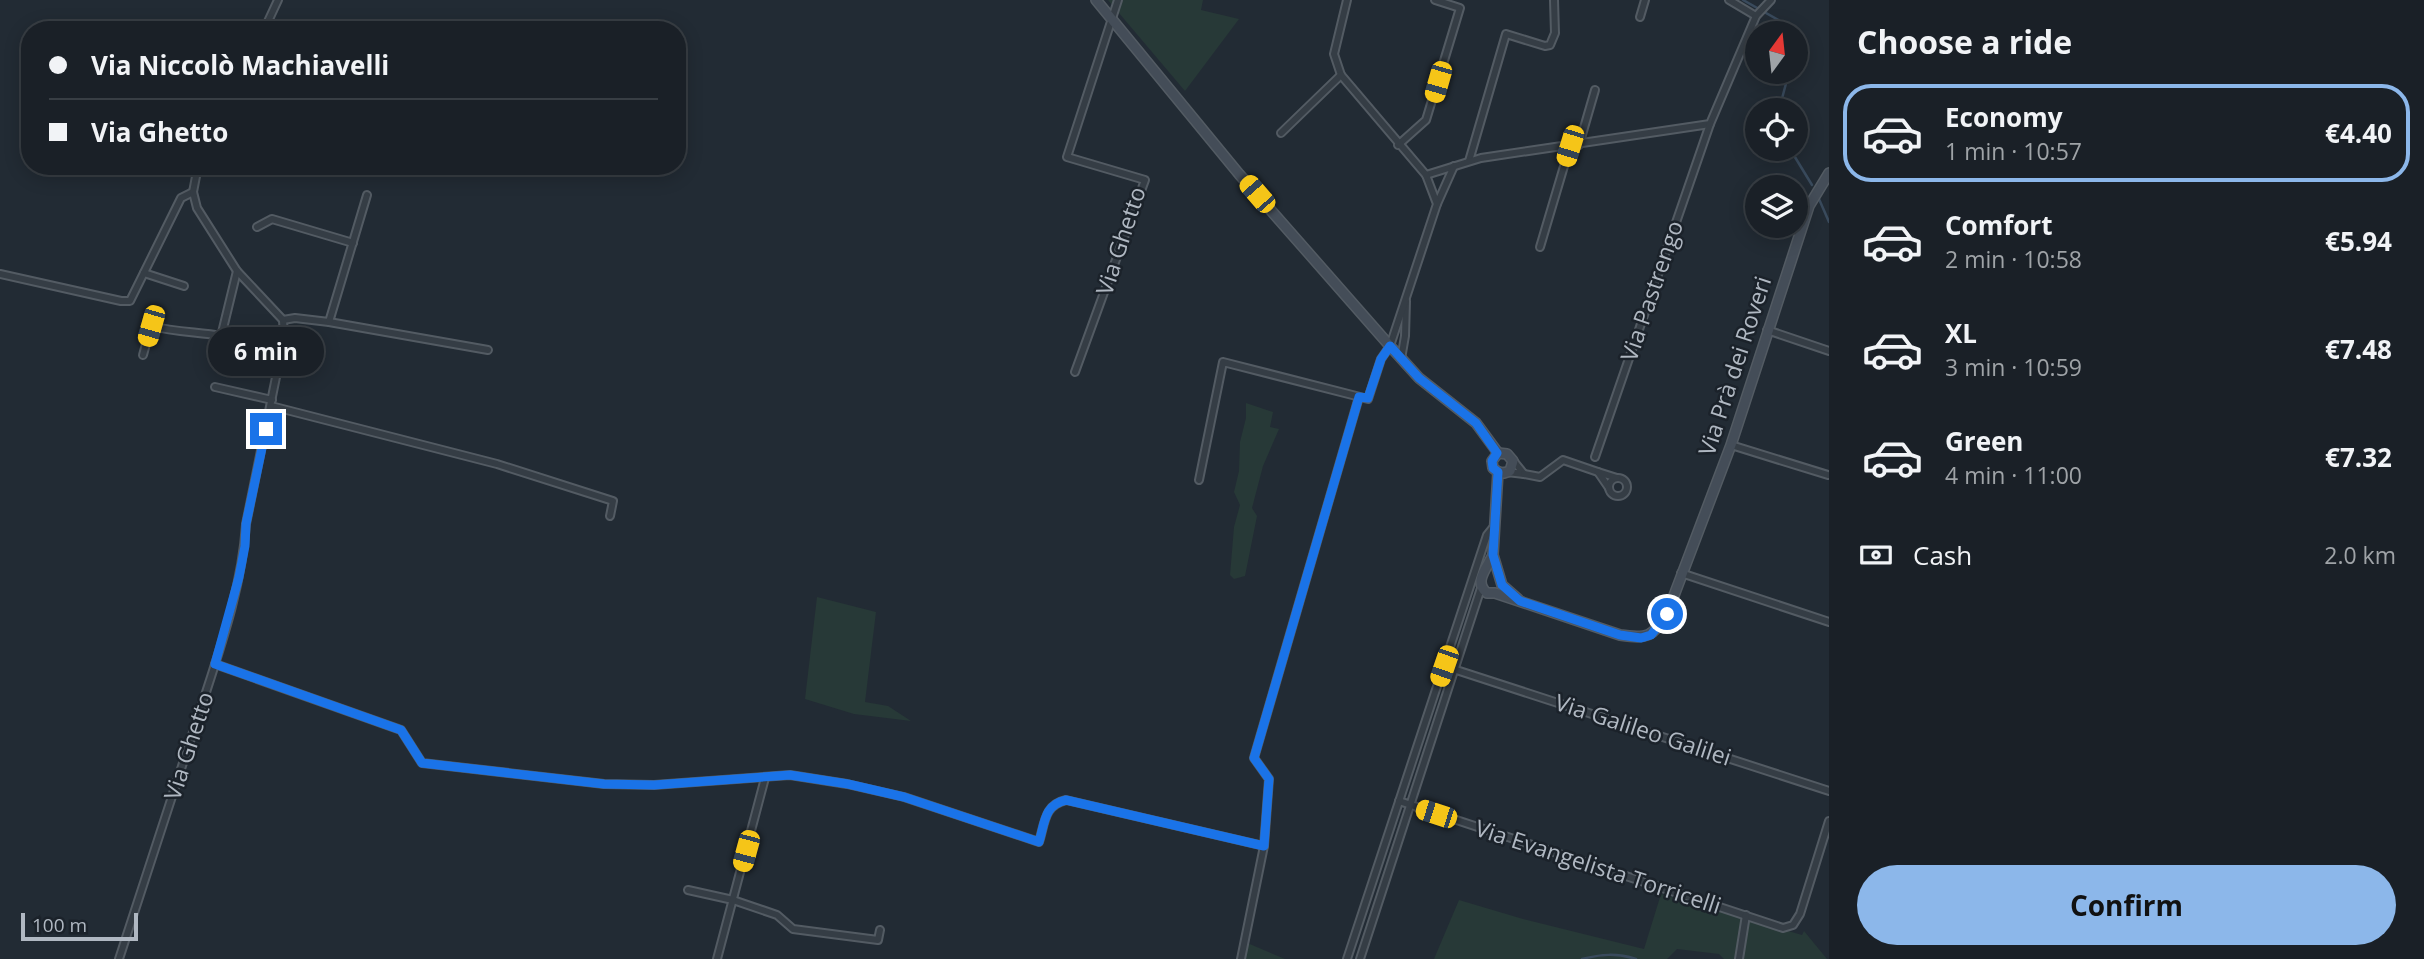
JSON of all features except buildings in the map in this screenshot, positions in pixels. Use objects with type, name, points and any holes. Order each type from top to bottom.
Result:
[{"type":"main road","points":[[1096,0],[1239,174],[1401,359],[1419,378],[1476,423],[1497,453]]},
{"type":"main road","name":"Via Prà dei Roveri","points":[[1520,601],[1620,635],[1641,638],[1651,635],[1667,614],[1731,445],[1809,205],[1829,173]]},
{"type":"main road","points":[[1504,452],[1511,457],[1513,465],[1502,472],[1492,465],[1497,453],[1504,452]]},
{"type":"main road","points":[[1502,472],[1493,555],[1502,585],[1520,601]]},
{"type":"main road","points":[[1493,555],[1481,578],[1481,588],[1520,601]]},
{"type":"main road","points":[[1485,573],[1497,573]]},
{"type":"main road","points":[[1493,593],[1502,585]]},
{"type":"street","points":[[268,21],[278,0]]},
{"type":"street","name":"Via Ghetto","points":[[1075,372],[1145,180],[1067,157],[1118,0]]},
{"type":"street","points":[[1347,0],[1334,54],[1341,75],[1426,175],[1437,204]]},
{"type":"street","points":[[1398,145],[1426,120],[1460,8],[1435,0]]},
{"type":"street","points":[[1469,161],[1506,34],[1545,46],[1550,45],[1555,33],[1554,0]]},
{"type":"street","points":[[1640,17],[1644,0]]},
{"type":"street","points":[[1729,0],[1757,14],[1769,2]]},
{"type":"street","name":"Via Pastrengo","points":[[1595,457],[1710,124],[1757,14]]},
{"type":"street","points":[[1281,133],[1341,75]]},
{"type":"street","points":[[1579,145],[1595,90]]},
{"type":"street","points":[[1426,175],[1469,161],[1710,124]]},
{"type":"street","points":[[1540,247],[1570,146]]},
{"type":"street","points":[[1199,480],[1223,362],[1368,398],[1381,359],[1390,346],[1437,204],[1454,166]]},
{"type":"street","points":[[196,175],[193,192],[197,208],[237,271],[283,320],[295,318],[329,322],[488,350]]},
{"type":"street","points":[[0,274],[121,301],[130,300],[181,198],[193,192]]},
{"type":"street","points":[[329,322],[367,195]]},
{"type":"street","points":[[257,227],[272,219],[353,243]]},
{"type":"street","points":[[237,271],[218,349],[280,361]]},
{"type":"street","points":[[144,273],[184,286]]},
{"type":"street","points":[[1401,359],[1405,336],[1405,296]]},
{"type":"street","name":"Via Ghetto","points":[[119,959],[215,664],[239,577],[246,524],[284,338],[283,320]]},
{"type":"street","points":[[143,355],[151,326],[222,336]]},
{"type":"street","points":[[1767,330],[1829,351]]},
{"type":"street","points":[[215,387],[497,464],[613,501],[610,516]]},
{"type":"street","points":[[1243,958],[1264,846],[1269,779],[1254,758],[1359,397]]},
{"type":"street","points":[[1731,445],[1828,475]]},
{"type":"street","points":[[1511,457],[1524,474]]},
{"type":"street","points":[[1502,472],[1540,477],[1563,460],[1598,471],[1626,482],[1627,490],[1623,495],[1617,496],[1598,471]]},
{"type":"street","points":[[1610,490],[1611,481],[1617,478]]},
{"type":"street","points":[[1347,959],[1487,536],[1496,524]]},
{"type":"street","points":[[1681,573],[1829,622]]},
{"type":"street","points":[[1360,959],[1481,588]]},
{"type":"street","points":[[1476,610],[1493,593]]},
{"type":"street","points":[[215,664],[401,730],[422,763],[604,784],[654,785],[790,775],[848,784],[904,797],[1039,842],[1049,808],[1055,802],[1066,800],[1264,846]]},
{"type":"street","name":"Via Galileo Galilei","points":[[1444,666],[1829,791]]},
{"type":"street","points":[[717,959],[765,778]]},
{"type":"street","name":"Via Evangelista Torricelli","points":[[1399,801],[1783,928],[1793,925],[1800,914],[1829,821]]},
{"type":"street","points":[[688,890],[733,900],[777,915],[793,929],[878,940],[880,930]]},
{"type":"street","name":"Via Evangelista Torricelli","points":[[1739,959],[1746,915]]},
{"type":"shaded area","points":[[1108,0],[1203,0],[1201,10],[1239,19],[1185,91]]},
{"type":"shaded area","points":[[1246,403],[1273,412],[1270,427],[1279,429],[1263,466],[1252,508],[1257,516],[1245,576],[1234,579],[1230,575],[1234,527],[1240,505],[1234,492],[1239,471]]},
{"type":"shaded area","points":[[817,597],[876,612],[865,702],[888,706],[911,721],[854,714],[805,699]]},
{"type":"shaded area","points":[[1661,894],[1802,935],[1804,931],[1827,959],[1724,959],[1719,954],[1677,949],[1667,959],[1434,959],[1459,900],[1644,949]]},
{"type":"shaded area","points":[[1245,942],[1285,959],[1241,959]]},
{"type":"waterway","points":[[1743,0],[1780,21]]},
{"type":"waterway","points":[[1782,98],[1786,84]]},
{"type":"waterway","points":[[1797,161],[1812,185]]},
{"type":"waterway","points":[[1819,199],[1829,222]]},
{"type":"waterway","points":[[1582,959],[1609,955],[1636,959]]},
{"type":"route","points":[[266,429],[246,524],[239,577],[215,664],[401,730],[422,763],[604,784],[654,785],[790,775],[848,784],[904,797],[1039,842],[1049,808],[1055,802],[1066,800],[1264,846],[1269,779],[1254,758],[1359,397],[1368,398],[1381,359],[1390,346],[1419,378],[1476,423],[1497,453],[1492,461],[1493,468],[1498,472],[1493,555],[1502,585],[1520,601],[1620,635],[1641,638],[1651,635],[1667,614]]}]
